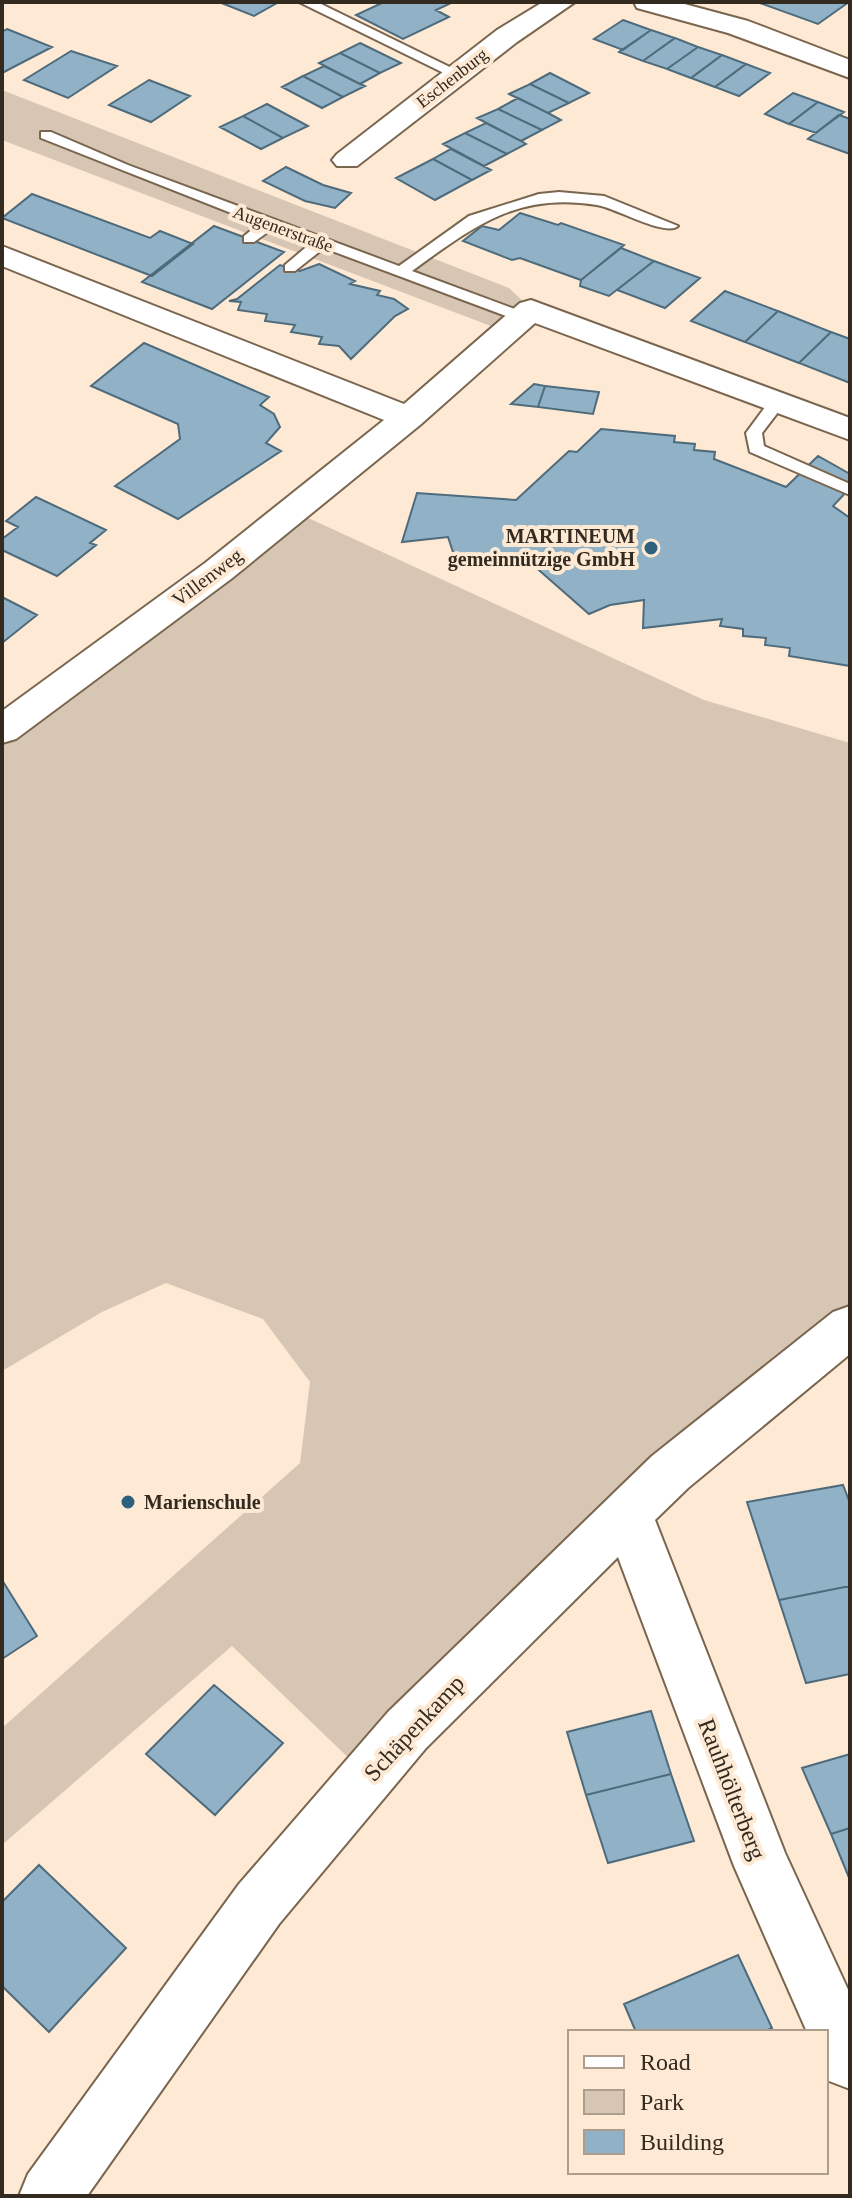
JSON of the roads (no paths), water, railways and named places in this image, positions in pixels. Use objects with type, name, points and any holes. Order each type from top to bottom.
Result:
[{"type":"street","name":"Eschenburg","points":[[347,160],[507,36],[562,2]]},
{"type":"street","points":[[647,2],[738,27],[850,70]]},
{"type":"street","points":[[2,255],[408,418]]},
{"type":"street","name":"Villenweg","points":[[2,730],[218,571],[408,418],[526,314]]},
{"type":"street","name":"Augenerstraße","points":[[526,314],[850,430]]},
{"type":"street","name":"Schäpenkamp","points":[[50,2196],[259,1904],[407,1730],[670,1472],[850,1326]]},
{"type":"street","name":"Rauhhölterberg","points":[[627,1513],[762,1866],[850,2060]]},
{"type":"lane","points":[[306,2],[457,74]]},
{"type":"lane","name":"Augenerstraße","points":[[46,135],[399,273],[526,314]]},
{"type":"lane","points":[[399,273],[474,219],[539,198],[604,201],[670,226]]},
{"type":"lane","points":[[249,239],[269,224]]},
{"type":"lane","points":[[290,268],[321,243]]},
{"type":"lane","points":[[777,403],[754,433],[756,448],[850,490]]},
{"type":"place","name":"MARTINEUM gemeinnützige GmbH","points":[[651,548]]},
{"type":"place","name":"Marienschule","points":[[128,1502]]}]
